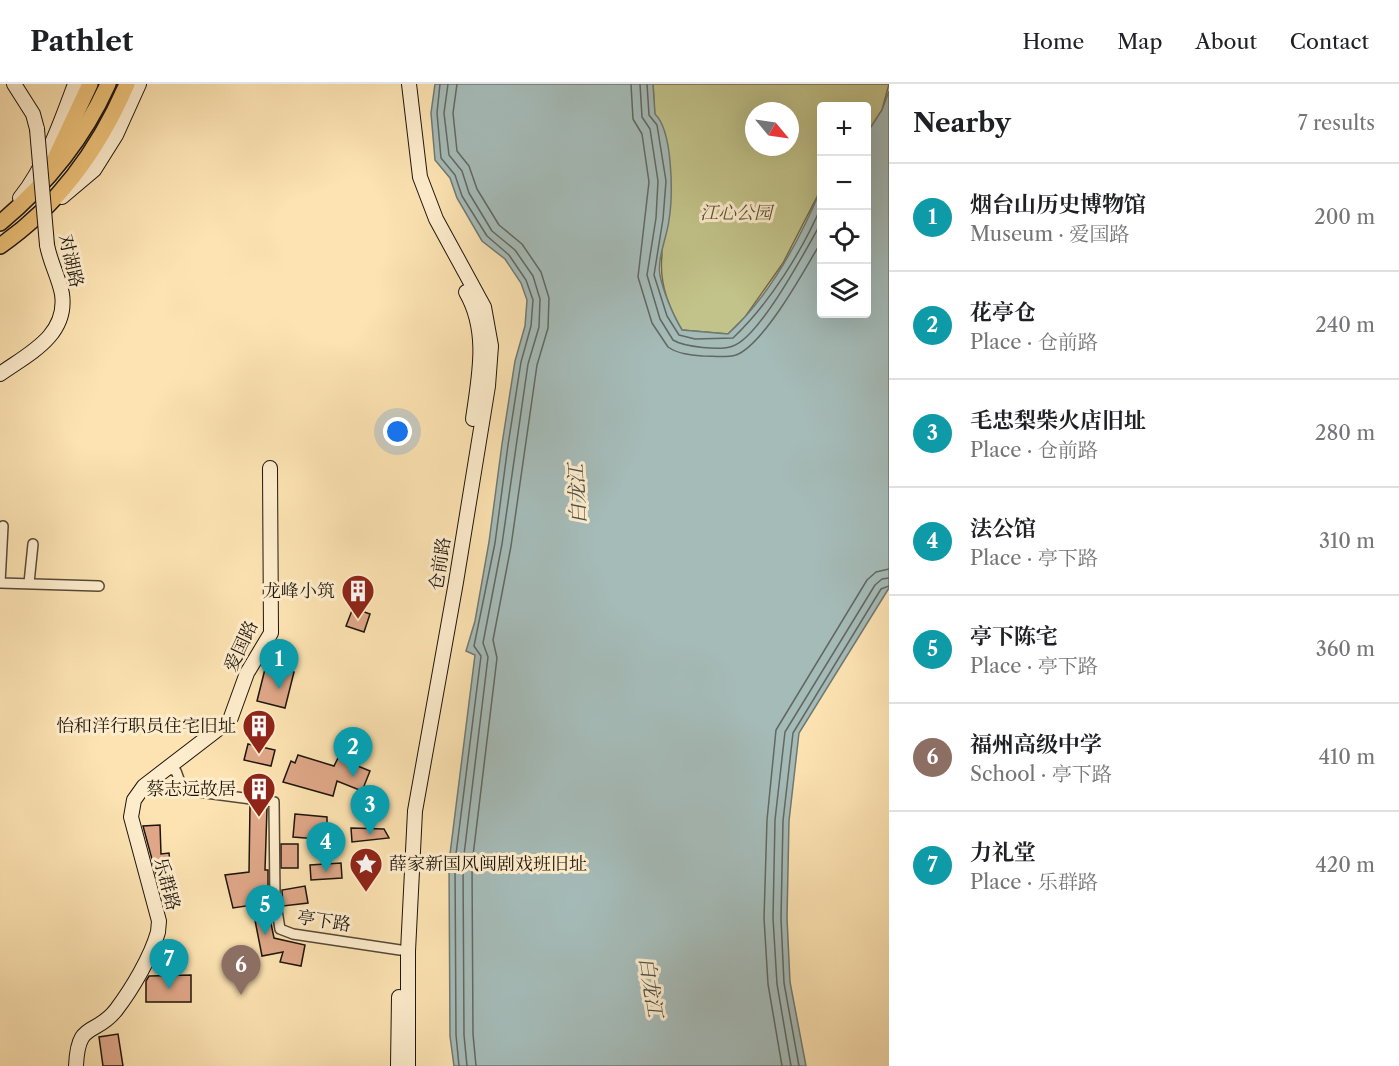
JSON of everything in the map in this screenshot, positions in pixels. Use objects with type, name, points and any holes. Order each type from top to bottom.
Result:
[{"type":"main road","points":[[44,181],[90,84]]},
{"type":"main road","points":[[101,118],[108,84]]},
{"type":"main road","points":[[0,246],[32,220],[78,173],[115,84]]},
{"type":"main road","points":[[0,223],[64,160],[127,84]]},
{"type":"street","name":"对湖路","points":[[0,374],[47,340],[56,329],[62,293],[47,245],[37,129],[33,114],[14,84]]},
{"type":"street","points":[[0,223],[30,186],[75,84]]},
{"type":"street","points":[[32,220],[94,170],[116,135],[139,84]]},
{"type":"street","name":"仓前路","points":[[398,1066],[399,950],[410,804],[449,581],[481,358],[479,321],[471,300],[430,228],[417,196],[409,151],[402,84]]},
{"type":"street","name":"仓前路","points":[[408,1066],[408,951],[415,811],[456,582],[491,352],[489,326],[481,301],[436,219],[420,177],[410,84]]},
{"type":"street","name":"爱国路","points":[[165,768],[230,720],[248,673],[273,626],[268,546],[270,468]]},
{"type":"street","points":[[3,526],[0,583],[99,586]]},
{"type":"street","points":[[29,583],[33,544]]},
{"type":"street","name":"亭下路","points":[[165,768],[177,771],[183,790],[274,802],[275,897],[280,929],[293,934],[399,950]]},
{"type":"street","name":"乐群路","points":[[76,1066],[80,1038],[117,1009],[157,938],[159,921],[133,826],[131,808],[138,793],[165,768]]},
{"type":"green space","name":"江心公园","points":[[653,84],[889,84],[882,110],[871,127],[871,102],[817,102],[817,197],[783,263],[745,317],[728,334],[682,330],[666,293],[661,264]]},
{"type":"water","name":"白龙江","points":[[435,84],[653,84],[655,114],[665,134],[671,180],[669,220],[659,268],[663,288],[682,330],[728,334],[757,303],[770,285],[793,247],[817,198],[817,318],[871,318],[871,127],[882,110],[889,91],[889,588],[799,733],[789,821],[787,918],[790,982],[806,1066],[454,1066],[450,1036],[449,862],[475,655],[466,651],[475,621],[489,542],[515,361],[525,326],[527,300],[521,283],[505,259],[482,241],[457,198],[450,178],[435,160],[431,113]]},
{"type":"building","name":"龙峰小筑","points":[[353,608],[370,614],[364,632],[346,626]]},
{"type":"building","points":[[266,665],[294,672],[285,708],[257,701]]},
{"type":"building","name":"怡和洋行职员住宅旧址","points":[[248,744],[275,750],[271,766],[244,760]]},
{"type":"building","points":[[298,755],[334,766],[338,758],[370,771],[362,791],[337,781],[333,796],[283,782],[291,761],[295,763]]},
{"type":"building","points":[[250,806],[267,808],[265,870],[268,870],[268,909],[274,938],[305,945],[301,966],[280,962],[283,952],[262,956],[252,905],[233,908],[225,875],[249,872]]},
{"type":"building","points":[[295,814],[327,817],[327,828],[333,828],[331,840],[293,837]]},
{"type":"building","points":[[160,825],[161,854],[169,853],[171,872],[156,874],[143,826]]},
{"type":"building","points":[[351,828],[384,829],[389,838],[352,842]]},
{"type":"building","points":[[281,844],[298,844],[298,868],[281,868]]},
{"type":"building","points":[[341,863],[342,878],[311,880],[310,865]]},
{"type":"building","points":[[305,886],[308,903],[283,906],[282,890]]},
{"type":"building","points":[[191,975],[191,1002],[146,1002],[146,981],[149,976]]},
{"type":"building","points":[[118,1034],[123,1066],[103,1066],[99,1037]]},
{"type":"place","name":"龙峰小筑","points":[[358,620]]},
{"type":"place","name":"烟台山历史博物馆","points":[[279,689]]},
{"type":"place","name":"怡和洋行职员住宅旧址","points":[[259,755]]},
{"type":"place","name":"花亭仓","points":[[353,777]]},
{"type":"place","name":"蔡志远故居","points":[[259,818]]},
{"type":"place","name":"毛忠梨柴火店旧址","points":[[370,835]]},
{"type":"place","name":"法公馆","points":[[326,872]]},
{"type":"place","name":"薛家新国风闽剧戏班旧址","points":[[366,893]]},
{"type":"place","name":"亭下陈宅","points":[[265,935]]},
{"type":"place","name":"力礼堂","points":[[169,989]]},
{"type":"place","name":"福州高级中学","points":[[241,995]]}]
